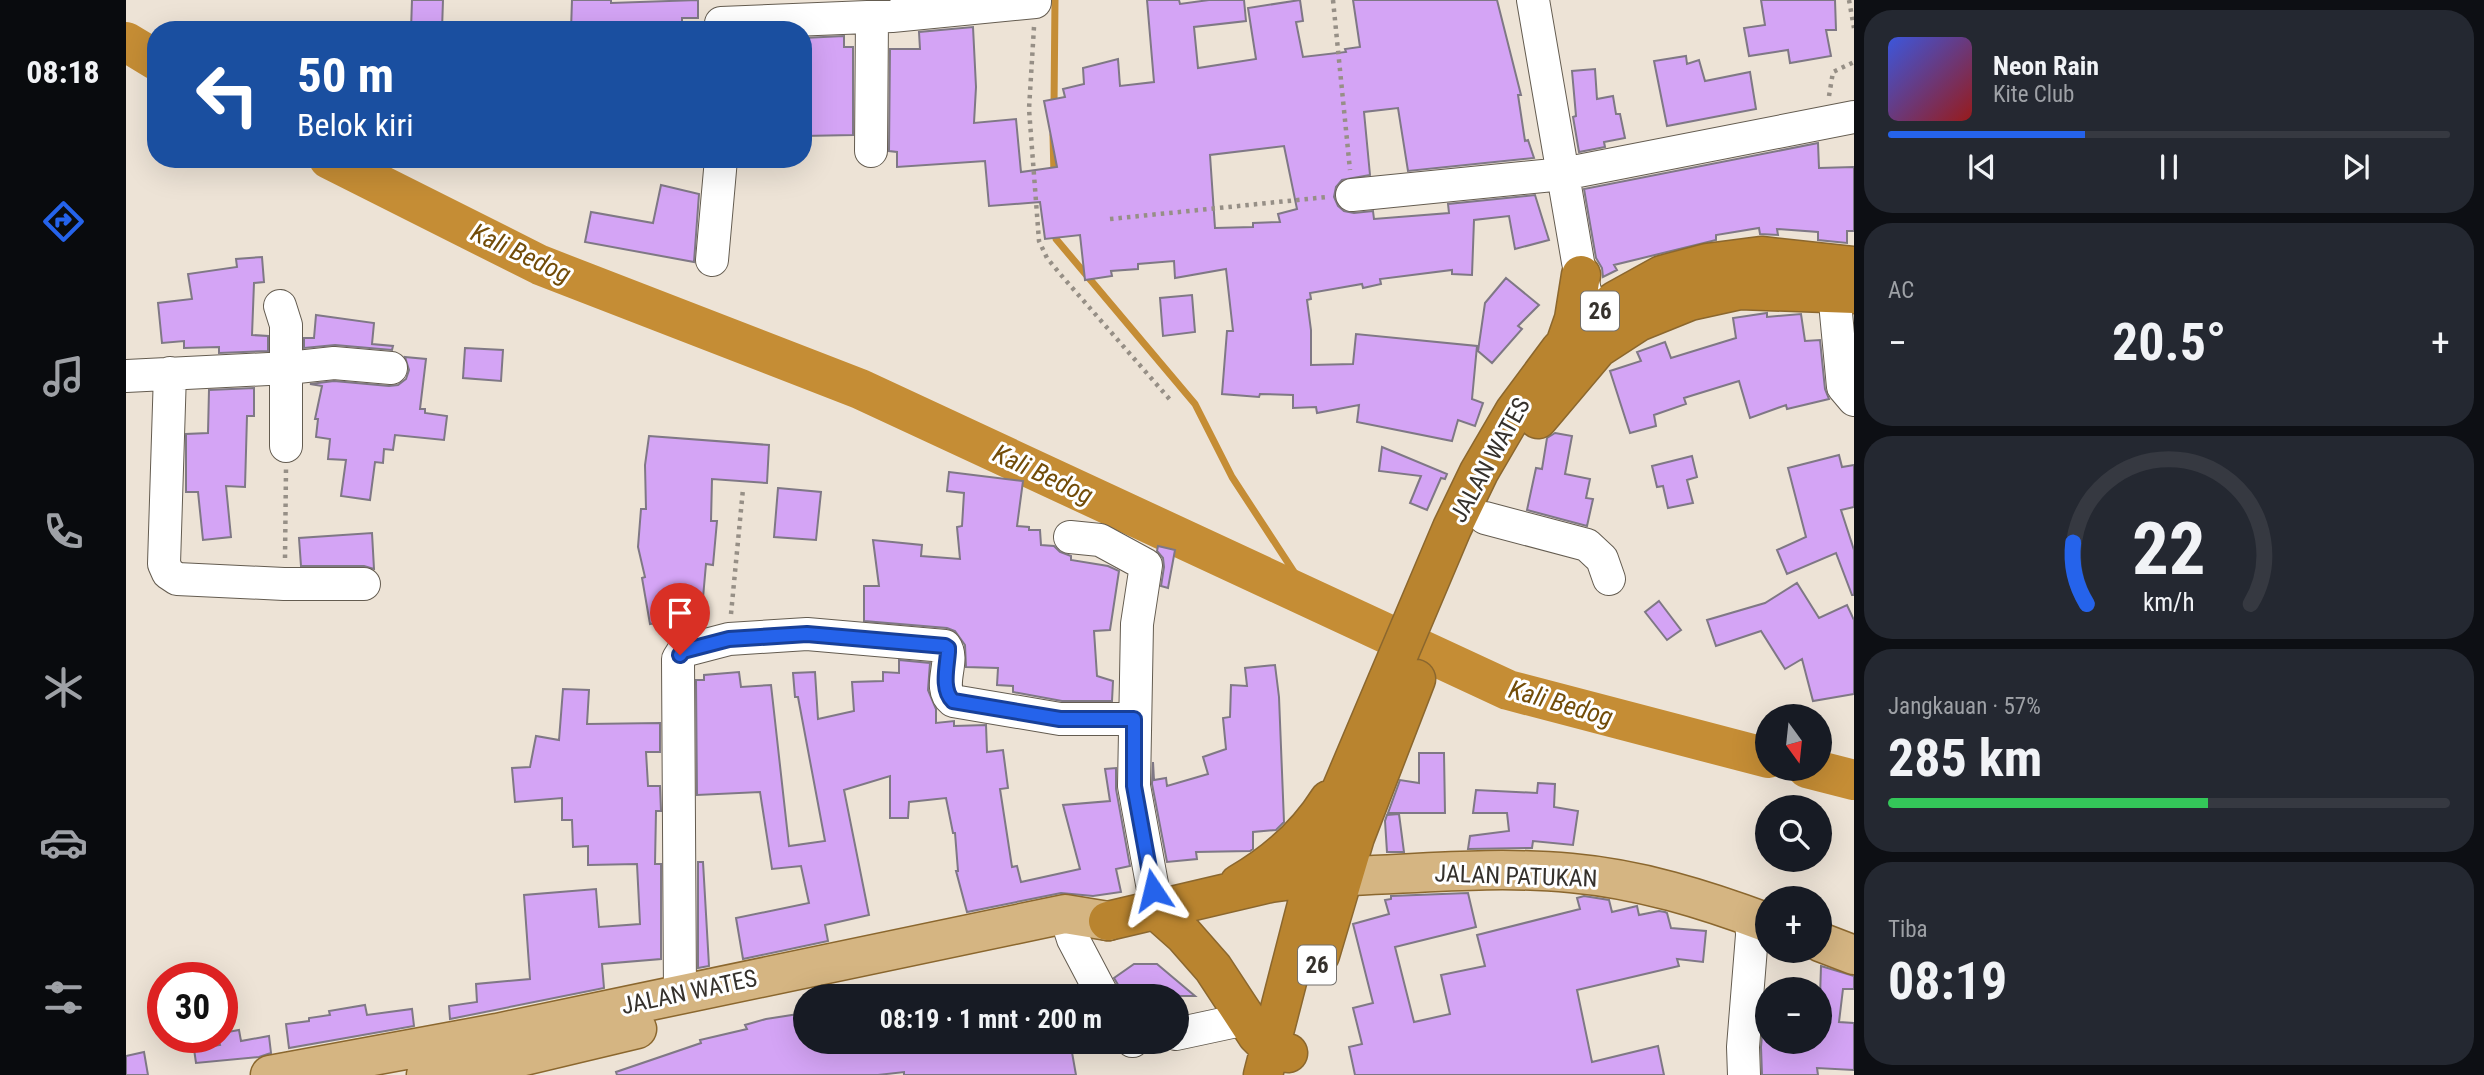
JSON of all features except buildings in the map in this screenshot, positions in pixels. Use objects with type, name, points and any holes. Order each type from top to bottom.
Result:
[{"type":"highway","name":"JALAN WATES","points":[[1469,532],[1479,472],[1514,412],[1565,344],[1591,317],[1662,275],[1707,263],[1761,256],[1847,284]]},
{"type":"highway","points":[[1581,275],[1595,292],[1627,295]]},
{"type":"highway","points":[[1565,344],[1574,319],[1581,275]]},
{"type":"highway","name":"JALAN WATES","points":[[1328,877],[1355,837],[1383,723],[1469,532],[1530,428],[1598,348],[1638,322],[1690,300],[1740,290],[1847,284]]},
{"type":"highway","name":"JALAN WATES","points":[[1328,877],[1339,795],[1353,762],[1383,723]]},
{"type":"highway","points":[[1222,894],[1251,877],[1300,837],[1318,818],[1353,762]]},
{"type":"highway","name":"JALAN WATES","points":[[1108,921],[1270,883],[1328,877]]},
{"type":"highway","name":"26","points":[[1272,1054],[1328,877]]},
{"type":"highway","points":[[1157,911],[1184,935],[1213,968],[1272,1054]]},
{"type":"main road","name":"JALAN PATUKAN","points":[[1328,877],[1492,870],[1571,873],[1648,884],[1755,919]]},
{"type":"main road","name":"JALAN WATES","points":[[270,1075],[501,1056],[680,993],[1108,921]]},
{"type":"main road","name":"JALAN WATES","points":[[426,1075],[501,1056],[771,998],[1069,927]]},
{"type":"main road","points":[[1832,947],[1854,955]]},
{"type":"street","points":[[1533,0],[1581,275],[1591,317]]},
{"type":"street","points":[[721,18],[872,17],[1035,1]]},
{"type":"street","points":[[871,151],[872,17]]},
{"type":"street","points":[[1352,195],[1563,174],[1840,120]]},
{"type":"street","points":[[712,260],[720,168]]},
{"type":"street","points":[[1847,284],[1843,387],[1854,400]]},
{"type":"street","points":[[280,306],[286,325],[288,368],[286,446]]},
{"type":"street","points":[[126,376],[288,368],[334,363],[391,368]]},
{"type":"street","points":[[170,373],[164,564],[168,573],[177,579],[285,584],[364,584]]},
{"type":"street","points":[[1469,532],[1587,545],[1602,559],[1609,579]]},
{"type":"street","points":[[1070,537],[1100,540],[1146,565],[1138,624],[1134,786],[1157,911]]},
{"type":"street","points":[[680,993],[678,659],[683,651],[729,639],[807,634],[945,646],[948,648],[946,691],[953,701],[1060,719],[1134,719]]},
{"type":"street","points":[[1069,927],[1097,984]]},
{"type":"street","points":[[1744,1075],[1743,1047],[1752,935],[1755,929]]},
{"type":"street","points":[[1189,1037],[1272,1054]]},
{"type":"path","points":[[1110,219],[1352,195],[1334,0]]},
{"type":"path","points":[[1849,0],[1854,28]]},
{"type":"path","points":[[1035,1],[1030,109],[1039,242],[1060,275],[1172,402]]},
{"type":"path","points":[[1840,120],[1833,72],[1854,62]]},
{"type":"path","points":[[285,584],[286,446]]},
{"type":"path","points":[[729,639],[743,489]]},
{"type":"waterway","points":[[1054,106],[1055,0]]},
{"type":"waterway","name":"Kali Bedog","points":[[126,42],[147,55]]},
{"type":"waterway","points":[[1053,135],[1054,176]]},
{"type":"waterway","name":"Kali Bedog","points":[[347,168],[540,265],[860,389],[1508,690],[1755,755]]},
{"type":"waterway","points":[[1056,230],[1056,239],[1195,404],[1232,477],[1311,598]]},
{"type":"waterway","name":"Kali Bedog","points":[[1832,774],[1854,780]]},
{"type":"route","points":[[680,655],[683,651],[729,639],[807,634],[945,646],[948,648],[946,691],[949,698],[958,703],[1060,719],[1134,719],[1134,786],[1153,890]]}]
